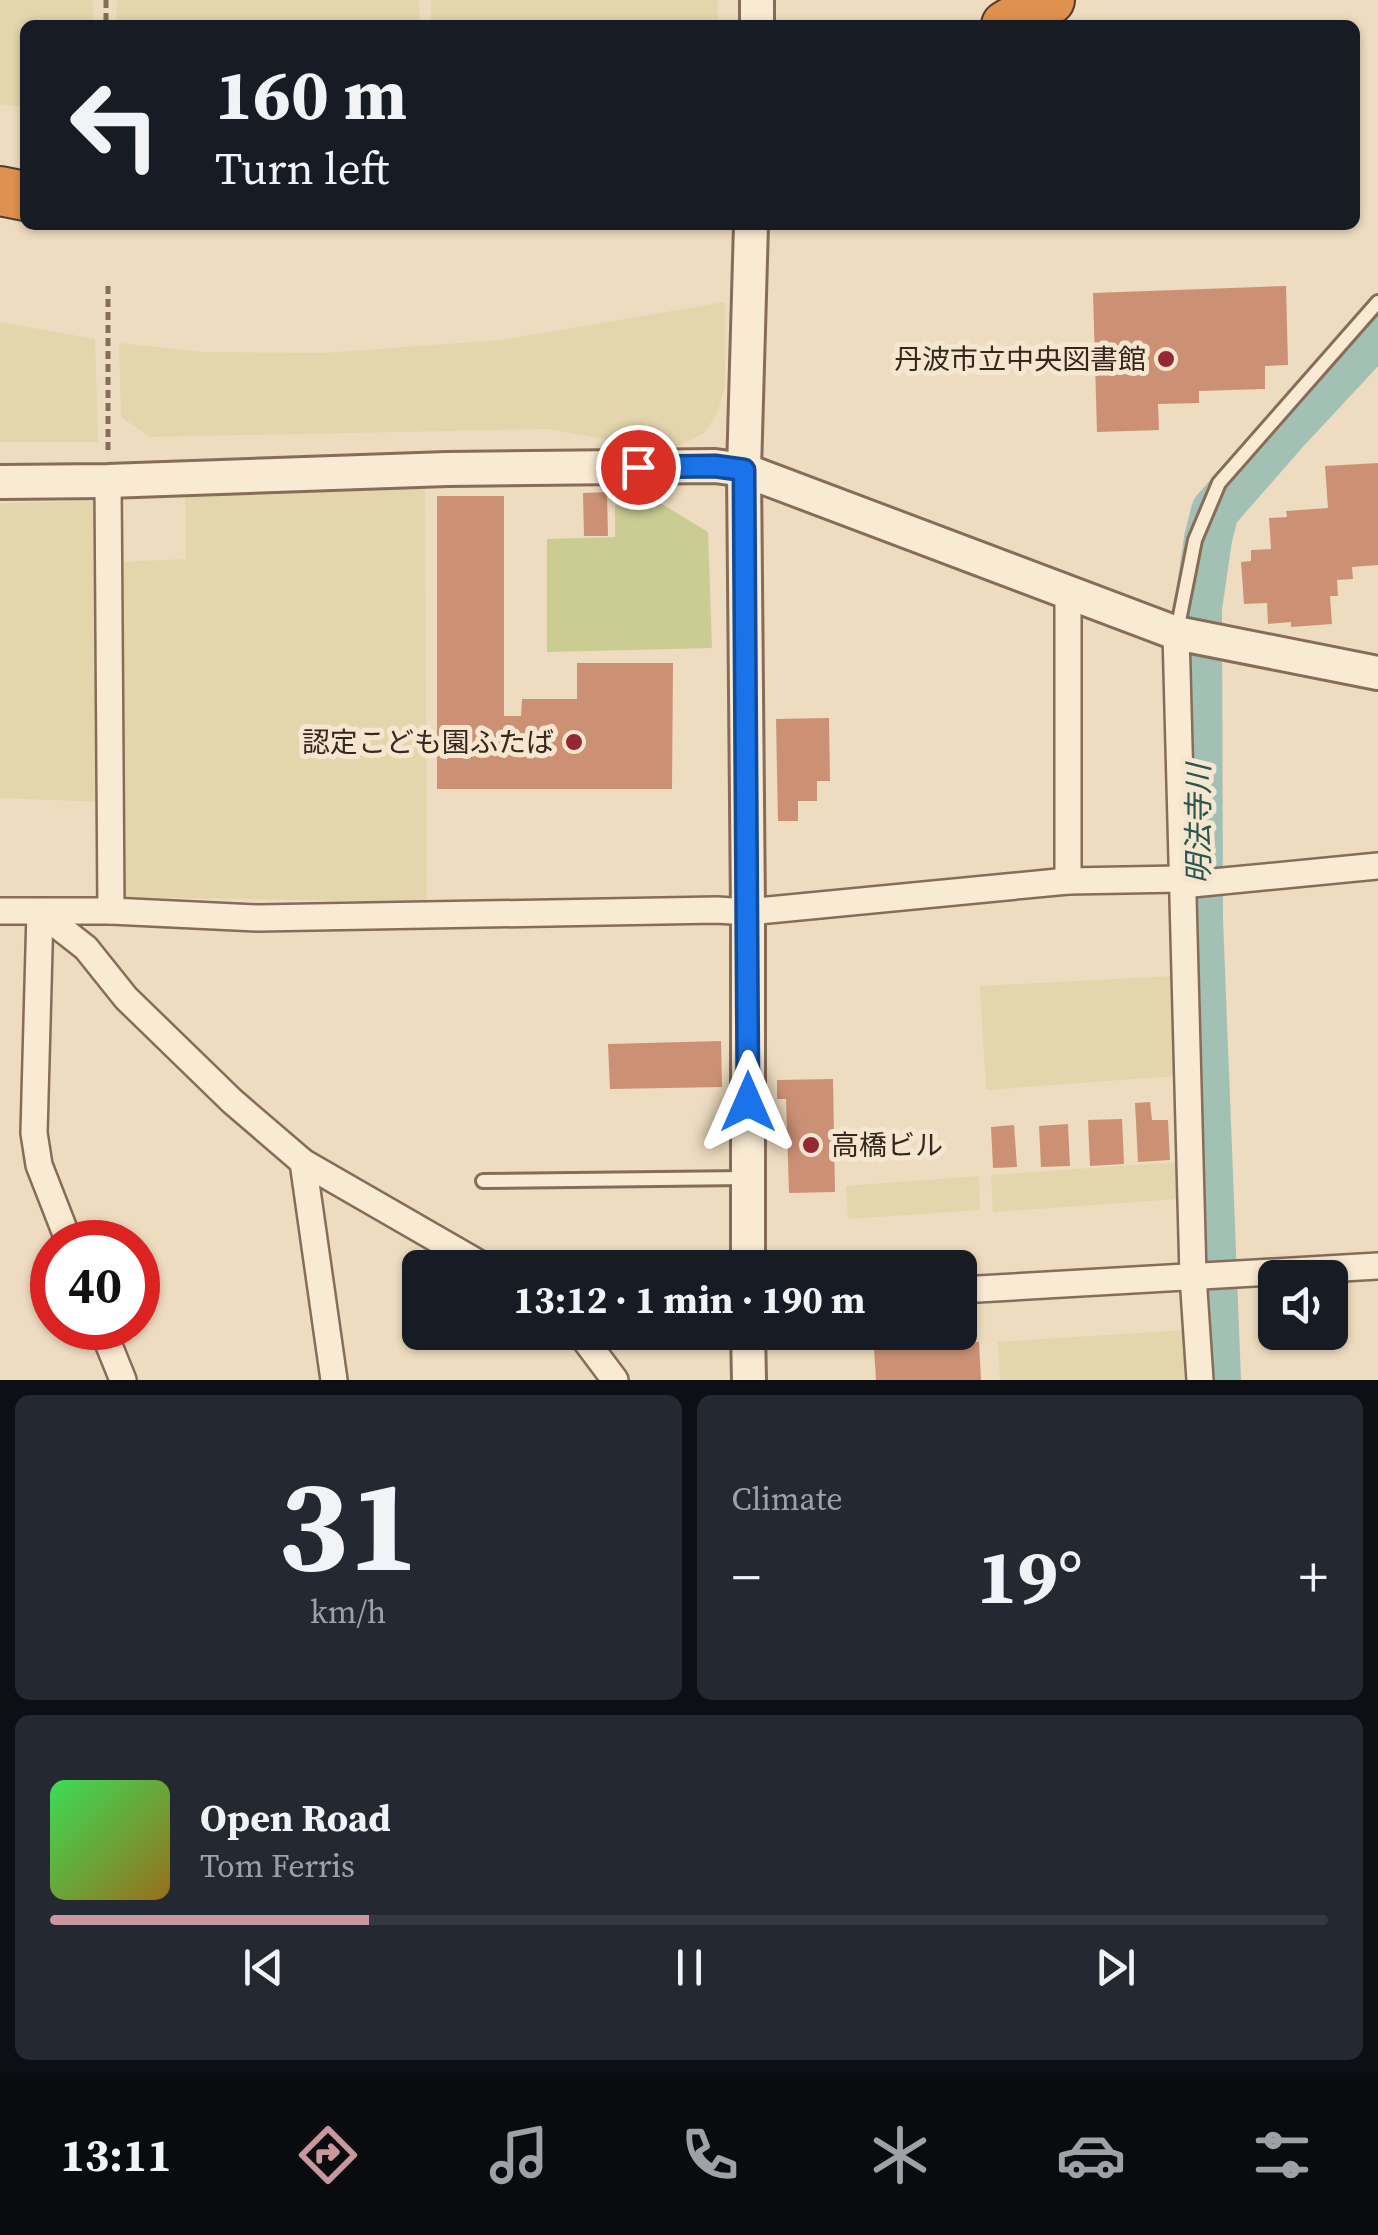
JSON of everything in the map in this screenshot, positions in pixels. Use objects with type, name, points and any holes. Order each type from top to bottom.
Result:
[{"type":"highway","points":[[1015,20],[1050,0]]},
{"type":"street","points":[[748,1250],[744,470],[751,230]]},
{"type":"street","points":[[0,482],[108,482],[447,468],[715,466],[744,470],[1068,594],[1190,636],[1378,673]]},
{"type":"street","points":[[108,482],[111,912]]},
{"type":"street","points":[[1068,594],[1068,881]]},
{"type":"street","points":[[1190,636],[1206,1275],[1200,1380]]},
{"type":"street","points":[[0,911],[258,918],[748,912],[1068,881],[1195,882],[1378,866]]},
{"type":"street","points":[[40,912],[86,948],[126,998],[232,1101],[303,1162],[456,1250]]},
{"type":"street","points":[[40,912],[34,1133],[38,1165],[60,1220]]},
{"type":"street","points":[[303,1162],[334,1380]]},
{"type":"street","points":[[977,1289],[1378,1266]]},
{"type":"street","points":[[111,1350],[123,1380]]},
{"type":"street","points":[[594,1350],[616,1380]]},
{"type":"street","points":[[749,1350],[750,1380]]},
{"type":"lane","points":[[1190,636],[1195,540],[1219,483],[1378,302]]},
{"type":"lane","points":[[483,1181],[748,1178]]},
{"type":"path","points":[[108,286],[108,482]]},
{"type":"shaded area","points":[[0,0],[93,0],[93,20],[20,20],[20,107],[0,104]]},
{"type":"shaded area","points":[[117,0],[419,0],[420,20],[116,20]]},
{"type":"shaded area","points":[[431,0],[718,0],[717,20],[431,20]]},
{"type":"shaded area","points":[[725,302],[725,386],[717,414],[704,433],[679,446],[634,445],[548,429],[150,437],[121,417],[119,343],[205,352],[324,353],[500,340]]},
{"type":"shaded area","points":[[0,322],[95,339],[98,442],[0,442]]},
{"type":"shaded area","points":[[425,485],[427,902],[121,897],[119,562],[186,559],[185,494]]},
{"type":"shaded area","points":[[100,501],[104,802],[0,798],[0,503]]},
{"type":"shaded area","points":[[1174,976],[1176,1076],[986,1090],[980,986]]},
{"type":"shaded area","points":[[1177,1162],[1179,1199],[993,1212],[991,1175]]},
{"type":"shaded area","points":[[979,1176],[980,1210],[848,1219],[846,1186]]},
{"type":"shaded area","points":[[1186,1330],[1189,1380],[1000,1380],[998,1342]]},
{"type":"green space","points":[[662,504],[708,532],[712,648],[547,652],[547,539],[615,537],[615,505]]},
{"type":"building","points":[[1286,286],[1288,365],[1265,366],[1265,389],[1199,391],[1199,403],[1158,404],[1159,430],[1097,432],[1093,293]]},
{"type":"building","points":[[1378,463],[1378,565],[1352,567],[1353,579],[1337,580],[1338,596],[1330,596],[1332,624],[1268,624],[1267,603],[1244,604],[1241,562],[1251,561],[1251,550],[1271,549],[1269,518],[1287,517],[1286,511],[1328,508],[1325,466]]},
{"type":"building","points":[[607,492],[608,536],[584,536],[583,493]]},
{"type":"building","points":[[437,496],[504,496],[504,716],[521,716],[522,699],[577,699],[577,663],[673,663],[672,789],[437,789]]},
{"type":"building","points":[[829,718],[830,781],[817,781],[817,801],[798,801],[798,821],[778,821],[776,719]]},
{"type":"building","points":[[721,1041],[722,1087],[610,1089],[608,1044]]},
{"type":"building","name":"高橋ビル","points":[[833,1079],[835,1192],[789,1193],[786,1099],[777,1099],[777,1080]]},
{"type":"building","points":[[1150,1102],[1152,1120],[1168,1120],[1170,1160],[1138,1162],[1135,1103]]},
{"type":"building","points":[[1122,1119],[1124,1164],[1090,1166],[1088,1120]]},
{"type":"building","points":[[1068,1124],[1070,1166],[1041,1167],[1039,1126]]},
{"type":"building","points":[[1014,1125],[1017,1167],[993,1168],[991,1127]]},
{"type":"building","points":[[977,1342],[981,1380],[876,1380],[874,1350],[977,1350]]},
{"type":"waterway","name":"明法寺川","points":[[1217,1380],[1199,919],[1198,608],[1208,539],[1215,511],[1378,331]]},
{"type":"place","name":"丹波市立中央図書館","points":[[1166,359]]},
{"type":"place","name":"認定こども園ふたば","points":[[574,742]]},
{"type":"place","name":"高橋ビル","points":[[811,1145]]},
{"type":"route","points":[[638,467],[715,466],[744,470],[748,1102]]}]
